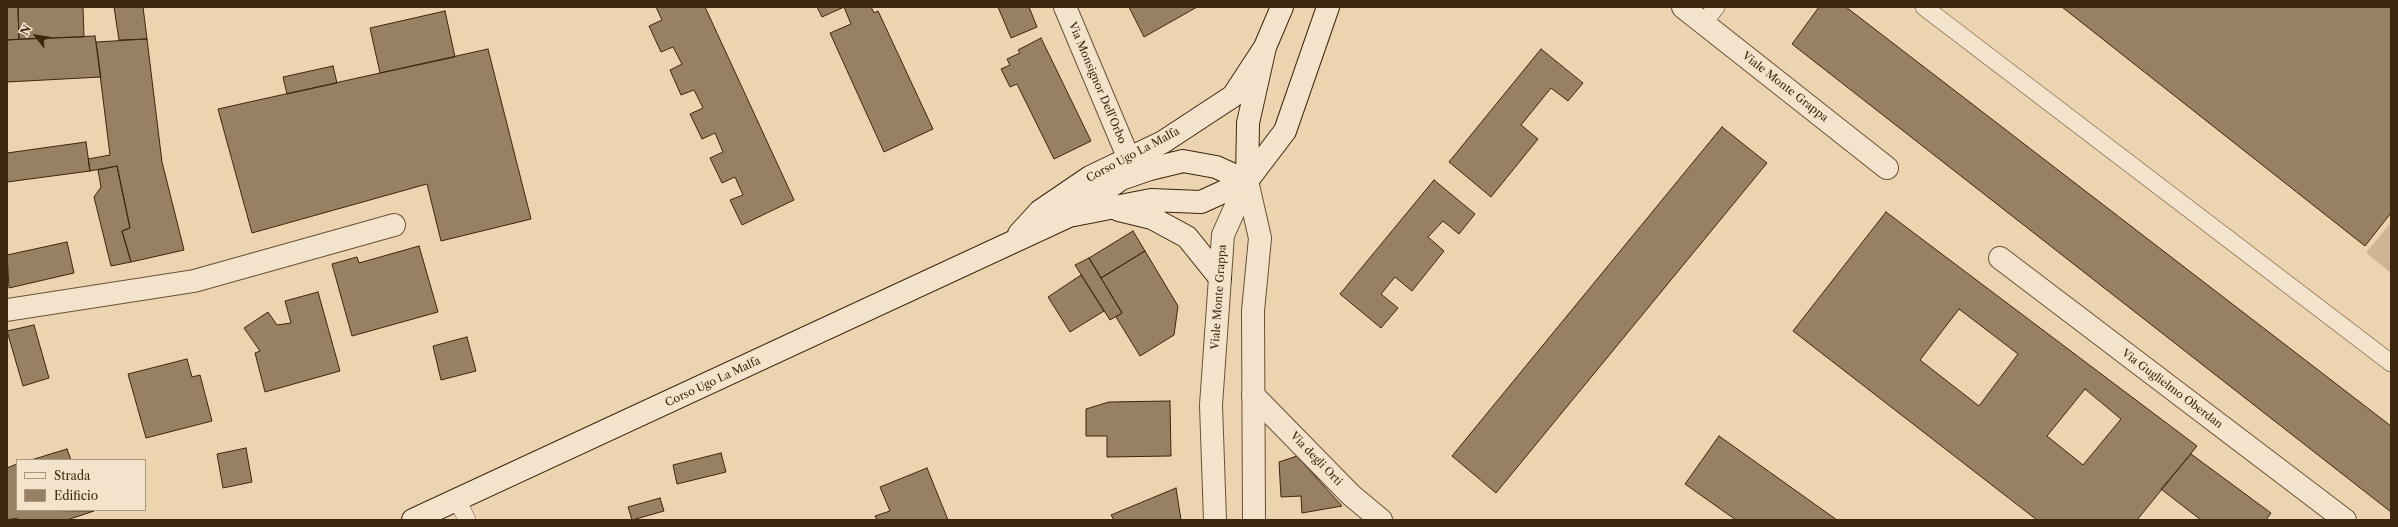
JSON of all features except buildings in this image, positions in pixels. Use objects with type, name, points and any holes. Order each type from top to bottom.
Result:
[{"type":"street","name":"Via Monsignor Dell'Orbo","points":[[1065,7],[1129,158]]},
{"type":"street","points":[[1254,520],[1253,311],[1260,238],[1247,181],[1248,122],[1265,47],[1282,7]]},
{"type":"street","points":[[1247,181],[1285,131],[1328,7]]},
{"type":"street","name":"Viale Monte Grappa","points":[[1683,7],[1710,15],[1887,168]]},
{"type":"street","name":"Corso Ugo La Malfa","points":[[1011,242],[1040,211],[1090,177],[1163,142],[1233,96],[1265,47]]},
{"type":"street","name":"Corso Ugo La Malfa","points":[[413,520],[1071,215],[1121,179],[1150,169],[1183,161],[1216,167],[1247,181]]},
{"type":"street","name":"Corso Ugo La Malfa","points":[[1071,215],[1151,200],[1201,202],[1247,181]]},
{"type":"street","name":"Viale Monte Grappa","points":[[1215,520],[1211,405],[1223,235],[1247,181]]},
{"type":"street","name":"Corso Ugo La Malfa","points":[[1114,208],[1152,218],[1187,237],[1220,278]]},
{"type":"street","points":[[7,310],[194,281],[394,225]]},
{"type":"street","name":"Via Guglielmo Oberdan","points":[[2000,258],[2345,520]]},
{"type":"street","name":"Via degli Orti","points":[[1253,395],[1351,495],[1381,520]]},
{"type":"lane","points":[[1924,7],[2391,363]]},
{"type":"lane","points":[[458,500],[466,520]]},
{"type":"shaded area","points":[[2391,222],[2391,273],[2366,253]]}]
